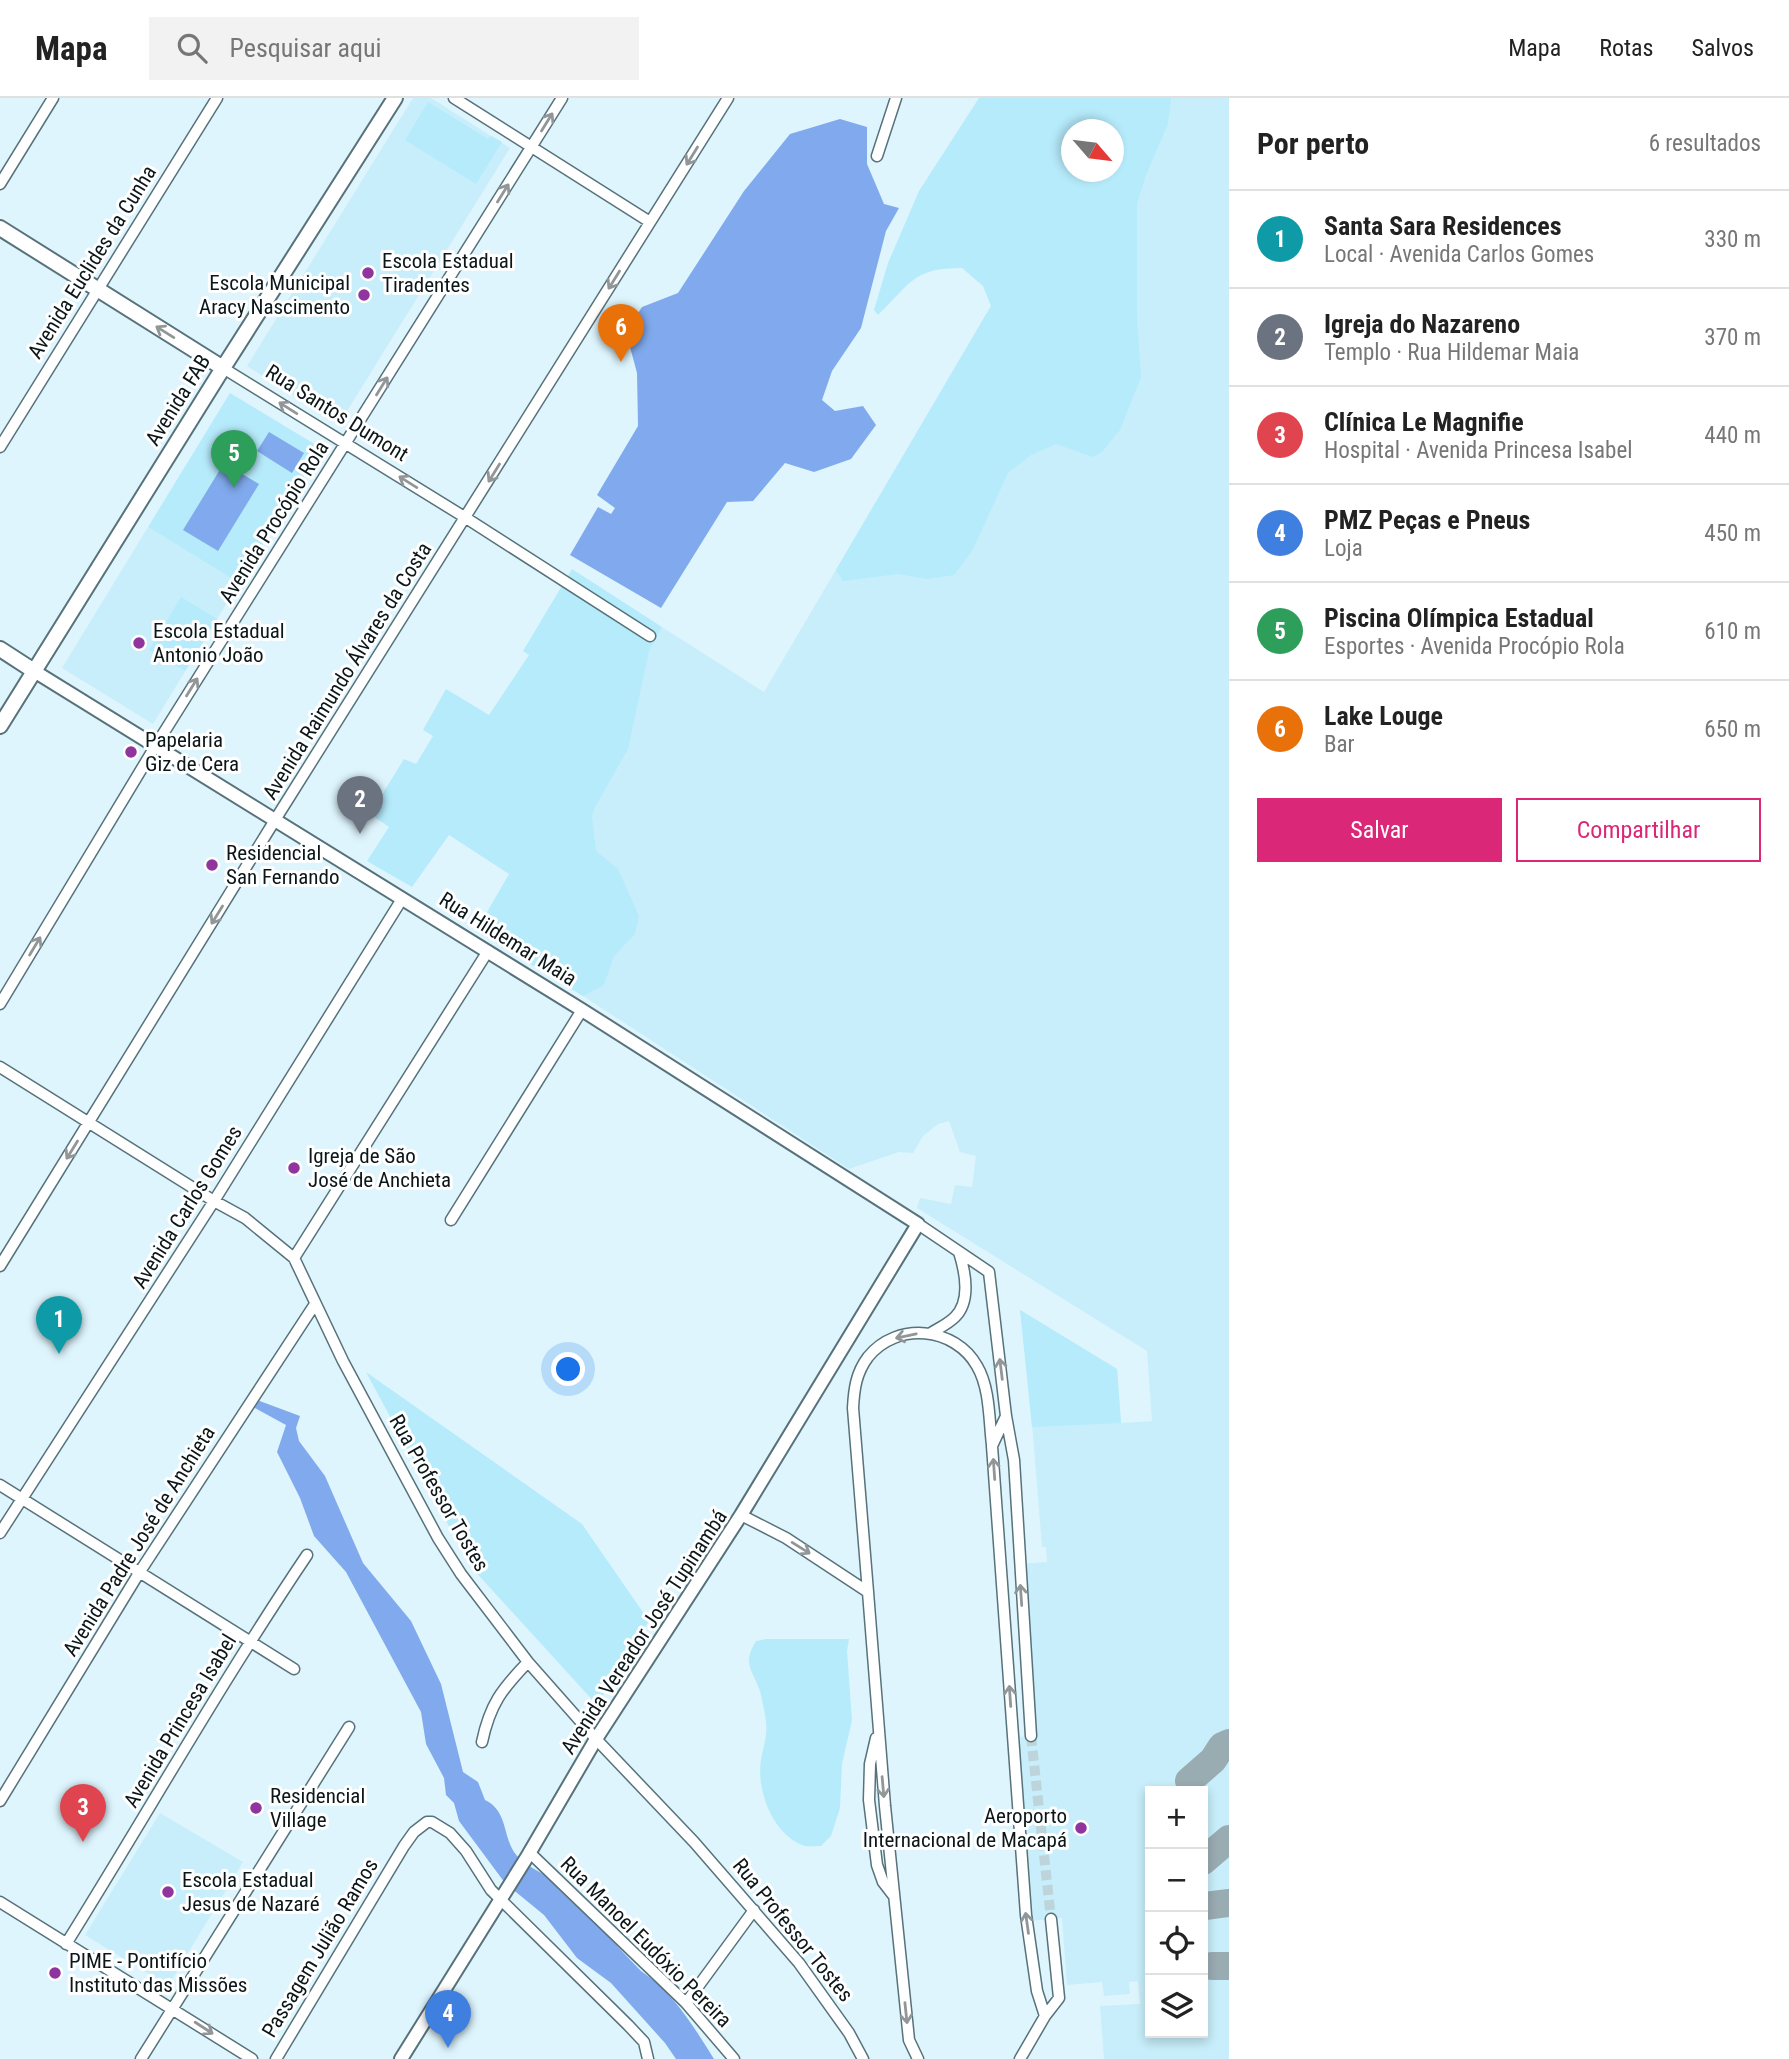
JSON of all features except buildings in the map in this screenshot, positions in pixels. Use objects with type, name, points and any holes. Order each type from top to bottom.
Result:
[{"type":"main road","name":"Avenida FAB","points":[[0,726],[395,98]]},
{"type":"main road","name":"Rua Santos Dumont","points":[[0,228],[223,368]]},
{"type":"main road","name":"Rua Hildemar Maia","points":[[0,649],[34,671]]},
{"type":"street","points":[[0,184],[53,98]]},
{"type":"street","name":"Avenida Euclides da Cunha","points":[[0,447],[217,98]]},
{"type":"street","points":[[454,98],[650,222]]},
{"type":"street","name":"Avenida Procópio Rola","points":[[0,1004],[156,745],[562,98]]},
{"type":"street","name":"Avenida Raimundo Álvares da Costa","points":[[0,1266],[275,820],[728,98]]},
{"type":"street","points":[[877,156],[896,98]]},
{"type":"street","name":"Rua Santos Dumont","points":[[223,368],[466,518],[650,636]]},
{"type":"street","name":"Rua Hildemar Maia","points":[[34,671],[582,1010],[989,1272],[1006,1416]]},
{"type":"street","name":"Avenida Carlos Gomes","points":[[0,1533],[214,1201],[401,899]]},
{"type":"street","points":[[294,1258],[488,951]]},
{"type":"street","points":[[451,1220],[582,1010]]},
{"type":"street","name":"Rua Professor Tostes","points":[[0,1067],[214,1201],[245,1217],[294,1258],[315,1304],[438,1538],[483,1604],[528,1662],[596,1739],[694,1842],[799,1963],[832,2007],[863,2059]]},
{"type":"street","name":"Avenida Vereador José Tupinambá","points":[[401,2059],[504,1895],[596,1739],[741,1515],[918,1224]]},
{"type":"street","points":[[918,2059],[909,2040],[893,1895],[853,1408],[854,1387],[868,1357],[879,1346],[895,1338],[931,1333],[956,1316],[963,1303],[965,1269],[959,1251]]},
{"type":"street","name":"Avenida Padre José de Anchieta","points":[[0,1801],[139,1573],[315,1304]]},
{"type":"street","points":[[931,1333],[958,1344],[976,1364],[982,1376],[992,1446],[1026,1915],[1037,1991],[1045,2016]]},
{"type":"street","points":[[992,1446],[1006,1416]]},
{"type":"street","points":[[1006,1416],[1014,1460],[1031,1736]]},
{"type":"street","points":[[0,1485],[294,1669]]},
{"type":"street","points":[[741,1515],[786,1538],[868,1592]]},
{"type":"street","name":"Avenida Princesa Isabel","points":[[66,1944],[153,1805],[250,1640],[307,1555]]},
{"type":"street","points":[[482,1742],[497,1696],[528,1662]]},
{"type":"street","points":[[141,2059],[349,1727]]},
{"type":"street","name":"Passagem Julião Ramos","points":[[275,2059],[417,1829],[427,1822],[432,1822],[459,1842],[486,1882],[504,1895]]},
{"type":"street","name":"Rua Manoel Eudóxio Pereira","points":[[528,1855],[685,2003],[734,2059]]},
{"type":"street","points":[[504,1895],[644,2042],[648,2059]]},
{"type":"street","points":[[0,1902],[252,2059]]},
{"type":"street","points":[[685,2003],[754,1910]]},
{"type":"street","points":[[1020,2059],[1059,1998],[1051,1919]]},
{"type":"shaded area","name":"Escola Estadual Tiradentes","points":[[413,98],[431,98],[510,148],[339,424],[247,366]]},
{"type":"shaded area","points":[[979,98],[1229,98],[1229,2059],[1104,2059],[1100,2006],[1140,2004],[1138,1981],[1129,1982],[1130,1994],[1104,1996],[1102,1982],[1067,1985],[1062,1918],[1029,1921],[1015,1737],[1035,1736],[1022,1564],[1047,1562],[1046,1547],[1042,1547],[1025,1337],[1020,1310],[1117,1369],[1121,1423],[1152,1421],[1147,1351],[917,1208],[920,1198],[951,1204],[955,1185],[972,1187],[976,1156],[960,1152],[949,1121],[938,1124],[923,1136],[913,1153],[899,1152],[849,1169],[583,996],[476,931],[662,627],[764,692],[991,306]]},
{"type":"shaded area","points":[[979,98],[1171,98],[1168,124],[1137,203],[1137,318],[1141,377],[1120,430],[1102,452],[1093,457],[1056,444],[1031,455],[1008,473],[972,551],[954,575],[927,579],[898,574],[843,581],[836,570],[991,306],[983,286],[962,268],[946,269],[923,274],[914,280],[878,315],[874,310],[888,263],[919,191]]},
{"type":"shaded area","points":[[428,102],[488,139],[491,136],[502,142],[476,184],[405,140]]},
{"type":"shaded area","points":[[230,393],[321,448],[239,583],[148,527]]},
{"type":"shaded area","name":"Escola Estadual Antonio João","points":[[148,527],[239,583],[153,724],[62,668]]},
{"type":"shaded area","points":[[572,569],[662,627],[649,651],[628,749],[592,816],[596,851],[618,869],[639,916],[635,934],[614,956],[604,985],[583,996],[476,931],[509,874],[449,835],[412,887],[367,861],[389,827],[370,814],[404,759],[416,764],[433,736],[423,730],[446,689],[489,715],[529,655],[523,651]]},
{"type":"shaded area","points":[[181,597],[217,619],[185,671],[149,650]]},
{"type":"shaded area","points":[[1020,1310],[1117,1369],[1121,1423],[1032,1427]]},
{"type":"shaded area","points":[[366,1372],[582,1524],[649,1621],[597,1705],[471,1567]]},
{"type":"shaded area","points":[[849,1639],[847,1651],[852,1720],[842,1764],[840,1808],[831,1836],[821,1846],[805,1846],[784,1833],[764,1798],[760,1772],[766,1720],[760,1691],[749,1661],[756,1641]]},
{"type":"shaded area","name":"Escola Estadual Jesus de Nazaré","points":[[160,1813],[243,1862],[168,1986],[85,1935]]},
{"type":"water","points":[[840,119],[867,127],[867,164],[884,204],[899,208],[886,231],[861,328],[832,371],[822,400],[835,411],[863,406],[876,425],[851,459],[814,472],[785,463],[753,501],[727,502],[661,608],[570,555],[598,507],[611,514],[615,508],[597,495],[638,426],[637,373],[626,332],[642,307],[678,293],[744,191],[790,134]]},
{"type":"water","points":[[269,432],[304,453],[292,473],[257,451]]},
{"type":"water","points":[[224,463],[259,484],[218,551],[183,530]]},
{"type":"water","points":[[257,1400],[300,1416],[296,1428],[299,1441],[325,1476],[363,1563],[411,1621],[441,1684],[463,1772],[478,1782],[485,1800],[498,1812],[513,1851],[523,1862],[554,1881],[570,1895],[641,1971],[663,1989],[682,2011],[714,2059],[676,2059],[611,1983],[577,1958],[544,1915],[505,1883],[459,1821],[454,1803],[446,1795],[444,1778],[426,1744],[421,1712],[346,1572],[314,1536],[300,1498],[277,1452],[286,1425],[253,1407]]},
{"type":"taxiway","points":[[1189,1781],[1213,1760],[1222,1746],[1229,1743]]},
{"type":"taxiway","points":[[1208,1857],[1229,1839]]},
{"type":"taxiway","points":[[1208,1906],[1229,1903]]},
{"type":"taxiway","points":[[1212,1966],[1229,1966]]},
{"type":"tunnel","points":[[1031,1736],[1051,1919]]},
{"type":"place","name":"Escola Estadual Tiradentes","points":[[368,273]]},
{"type":"place","name":"Escola Municipal Aracy Nascimento","points":[[364,295]]},
{"type":"place","name":"Lake Louge","points":[[621,362]]},
{"type":"place","name":"Piscina Olímpica Estadual","points":[[234,488]]},
{"type":"place","name":"Escola Estadual Antonio João","points":[[139,643]]},
{"type":"place","name":"Papelaria Giz de Cera","points":[[131,752]]},
{"type":"place","name":"Igreja do Nazareno","points":[[360,834]]},
{"type":"place","name":"Residencial San Fernando","points":[[212,865]]},
{"type":"place","name":"Igreja de São José de Anchieta","points":[[294,1168]]},
{"type":"place","name":"Santa Sara Residences","points":[[59,1354]]},
{"type":"place","name":"Residencial Village","points":[[256,1808]]},
{"type":"place","name":"Aeroporto Internacional de Macapá","points":[[1081,1828]]},
{"type":"place","name":"Clínica Le Magnifie","points":[[83,1842]]},
{"type":"place","name":"Escola Estadual Jesus de Nazaré","points":[[168,1892]]},
{"type":"place","name":"PIME - Pontifício Instituto das Missões","points":[[55,1973]]},
{"type":"place","name":"PMZ Peças e Pneus","points":[[448,2048]]}]
